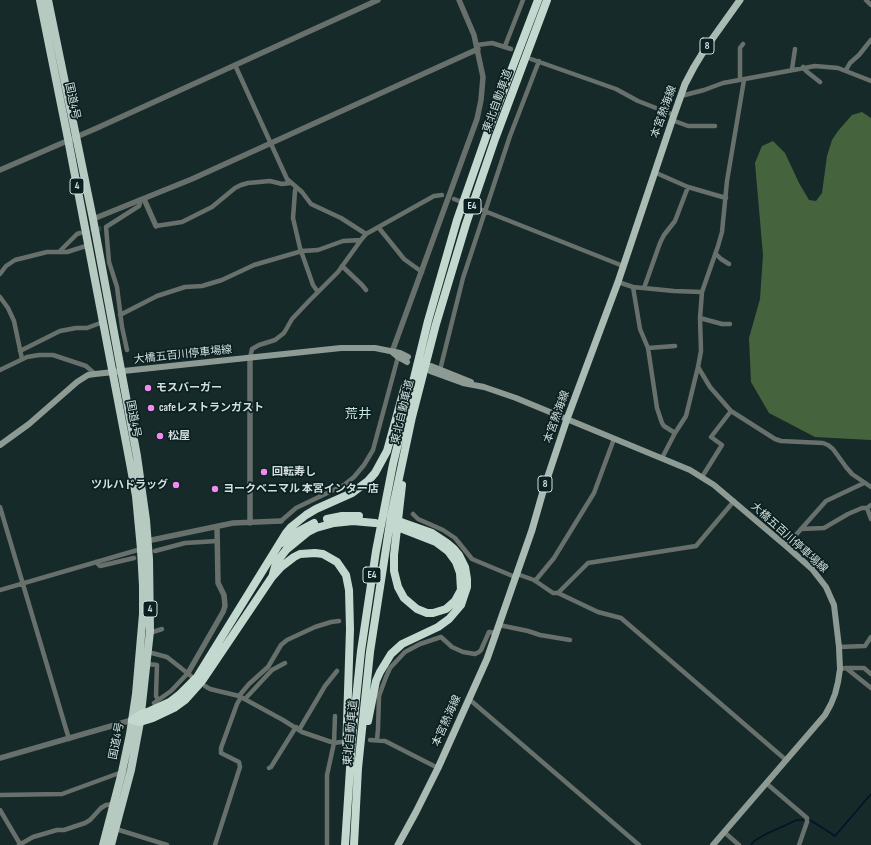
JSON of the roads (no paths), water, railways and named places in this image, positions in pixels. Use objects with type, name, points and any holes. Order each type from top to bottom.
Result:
[{"type":"highway","name":"国道4号","points":[[40,0],[72,138],[93,219],[136,496],[141,549],[143,586],[142,631],[136,721],[131,770],[112,845]]},
{"type":"highway","name":"国道4号","points":[[48,0],[103,322],[117,372],[137,456],[147,541],[150,614],[150,633],[141,714]]},
{"type":"highway","name":"東北自動車道","points":[[345,845],[356,694],[373,571],[393,464],[407,402],[428,321],[457,220],[487,134],[538,0]]},
{"type":"highway","name":"東北自動車道","points":[[354,845],[360,753],[370,652],[391,516],[412,417],[436,324],[466,224],[495,140],[547,0]]},
{"type":"highway","points":[[136,721],[141,714],[170,702],[188,687],[197,677],[291,527],[306,515],[352,493],[375,473],[387,451],[408,375],[428,321]]},
{"type":"highway","points":[[355,835],[369,712],[373,691],[380,672],[391,654],[402,644],[438,627],[449,619],[461,605],[467,587],[465,567],[459,555],[448,543],[432,533],[400,525],[436,542],[448,551],[456,562],[460,573],[460,590],[456,601],[446,609],[434,613],[427,613],[412,606],[401,593],[394,571],[396,530],[412,417]]},
{"type":"highway","points":[[272,577],[276,563],[286,550],[308,532],[334,523],[375,520],[342,516],[323,520],[305,527],[278,546]]},
{"type":"highway","points":[[136,721],[153,718],[174,708],[185,700],[202,681],[272,577],[281,567],[294,557],[307,552],[323,554],[337,562],[342,568],[350,590],[345,788],[346,835]]},
{"type":"highway","name":"国道4号","points":[[103,845],[136,721]]},
{"type":"main road","name":"本宮熱海線","points":[[398,845],[438,768],[487,659],[567,419],[618,282],[681,96],[698,60],[740,0]]},
{"type":"main road","name":"大橋五百川停車場線","points":[[0,445],[29,424],[77,382],[88,375],[341,348],[375,348],[400,353],[407,359],[398,357],[392,352]]},
{"type":"main road","name":"大橋五百川停車場線","points":[[484,387],[463,383],[430,369],[440,370],[516,398],[690,470],[714,485],[734,501],[812,569],[826,587],[834,605],[843,668],[831,704],[825,715],[713,845]]},
{"type":"street","points":[[0,170],[378,0]]},
{"type":"street","points":[[392,352],[477,119],[481,100],[482,77],[477,47],[468,20],[459,0]]},
{"type":"street","points":[[505,46],[523,0]]},
{"type":"street","points":[[866,0],[871,4]]},
{"type":"street","points":[[846,70],[850,63],[860,55],[871,40]]},
{"type":"street","points":[[93,219],[142,200],[270,143],[477,47],[492,43],[511,49]]},
{"type":"street","points":[[662,458],[686,416],[698,367],[701,351],[700,318],[702,292],[716,254],[722,232],[742,80],[740,48],[743,44]]},
{"type":"street","points":[[792,70],[795,49]]},
{"type":"street","points":[[531,59],[616,89],[688,126],[715,126]]},
{"type":"street","points":[[440,370],[463,278],[510,136],[539,61]]},
{"type":"street","points":[[235,65],[270,143],[290,183],[302,192],[311,204],[341,218],[366,234]]},
{"type":"street","points":[[681,96],[723,84],[803,67],[815,66],[829,66],[846,70],[871,81]]},
{"type":"street","points":[[803,67],[820,82]]},
{"type":"street","points":[[654,172],[688,187],[726,198]]},
{"type":"street","points":[[142,200],[156,226],[182,222],[212,207],[235,188],[241,185],[270,181],[282,184],[290,183]]},
{"type":"street","points":[[296,187],[293,218],[313,284],[318,292]]},
{"type":"street","points":[[644,288],[660,242],[675,221],[688,187]]},
{"type":"street","points":[[250,523],[250,358],[252,349],[275,340],[284,333],[292,319],[342,266],[366,234],[434,196],[442,195]]},
{"type":"street","points":[[127,350],[120,314],[117,287],[108,262],[104,227],[140,206],[142,200]]},
{"type":"street","points":[[477,208],[623,266]]},
{"type":"street","points":[[379,228],[404,259],[422,272]]},
{"type":"street","points":[[59,252],[77,234],[80,233]]},
{"type":"street","points":[[120,314],[157,296],[184,287],[211,284],[236,274],[254,264],[302,251],[318,250],[343,241],[361,240]]},
{"type":"street","points":[[0,274],[6,266],[15,260],[46,252],[67,252],[89,245]]},
{"type":"street","points":[[716,254],[729,264]]},
{"type":"street","points":[[342,266],[366,290]]},
{"type":"street","points":[[618,282],[633,287],[702,292]]},
{"type":"street","points":[[633,287],[640,329],[648,348],[657,408],[664,426],[675,433]]},
{"type":"street","points":[[0,297],[14,321],[22,359]]},
{"type":"street","points":[[700,318],[722,324],[730,324]]},
{"type":"street","points":[[20,351],[60,331],[76,328],[87,328],[103,322]]},
{"type":"street","points":[[648,348],[675,346]]},
{"type":"street","points":[[0,370],[22,359],[39,355],[53,355],[86,366],[95,374]]},
{"type":"street","points":[[147,541],[233,523],[281,521],[296,508],[344,485],[354,477],[364,465],[373,450],[398,357]]},
{"type":"street","points":[[698,367],[710,387],[730,411],[775,439],[781,441],[823,443],[828,445],[846,467],[864,483],[871,487]]},
{"type":"street","points":[[702,477],[722,445],[711,437],[730,411]]},
{"type":"street","points":[[535,581],[554,558],[594,493],[614,439]]},
{"type":"street","points":[[786,546],[826,501],[864,483]]},
{"type":"street","points":[[558,593],[588,563],[696,546],[734,501]]},
{"type":"street","points":[[801,529],[824,528],[848,514],[862,508],[869,507],[871,519]]},
{"type":"street","points":[[0,508],[69,738]]},
{"type":"street","points":[[414,514],[418,519],[444,530],[455,538],[472,559],[535,581],[552,593],[558,593],[598,612],[620,618],[625,621],[786,760]]},
{"type":"street","points":[[147,664],[157,664],[156,701],[171,691],[189,675],[223,612],[225,606],[224,595],[218,583],[217,527]]},
{"type":"street","points":[[155,551],[185,542],[217,541]]},
{"type":"street","points":[[0,590],[141,549]]},
{"type":"street","points":[[96,562],[100,566],[134,558]]},
{"type":"street","points":[[216,845],[240,767],[239,762],[221,753],[221,748],[237,704],[249,684],[268,667],[277,651],[286,640],[320,625],[340,620]]},
{"type":"street","points":[[499,625],[540,635],[570,640]]},
{"type":"street","points":[[150,633],[162,629]]},
{"type":"street","points":[[377,740],[379,696],[390,668],[405,652],[420,644],[441,637],[452,647],[463,652],[475,654],[481,650],[489,632],[496,633]]},
{"type":"street","points":[[839,647],[865,646],[871,637]]},
{"type":"street","points":[[148,652],[166,657],[189,675]]},
{"type":"street","points":[[242,697],[272,670],[285,663]]},
{"type":"street","points":[[843,668],[864,668],[871,674]]},
{"type":"street","points":[[843,668],[871,688]]},
{"type":"street","points":[[269,768],[298,729],[325,686],[337,671]]},
{"type":"street","points":[[205,686],[210,689],[242,697],[298,729],[334,743],[341,742]]},
{"type":"street","points":[[469,699],[639,845]]},
{"type":"street","points":[[327,845],[327,775],[334,743],[334,716]]},
{"type":"street","points":[[0,758],[136,721]]},
{"type":"street","points":[[370,740],[385,741],[438,768]]},
{"type":"street","points":[[0,795],[62,794],[122,772]]},
{"type":"street","points":[[766,783],[807,818],[800,845]]},
{"type":"street","points":[[0,810],[20,844],[33,837],[53,831],[64,830],[85,823],[90,820],[101,808],[106,805],[114,804]]},
{"type":"street","points":[[116,829],[167,845]]},
{"type":"street","points":[[724,832],[739,845]]},
{"type":"waterway","points":[[751,845],[754,841],[766,834],[797,820],[810,820],[835,836],[871,794]]},
{"type":"tunnel","points":[[84,232],[102,228]]},
{"type":"place","name":"モスバーガー","points":[[148,388]]},
{"type":"place","name":"cafeレストランガスト","points":[[151,408]]},
{"type":"place","name":"松屋","points":[[160,436]]},
{"type":"place","name":"回転寿し","points":[[264,472]]},
{"type":"place","name":"ツルハドラッグ","points":[[176,485]]},
{"type":"place","name":"ヨークベニマル 本宮インター店","points":[[215,489]]},
{"type":"district","name":"荒井","points":[[358,415]]}]
